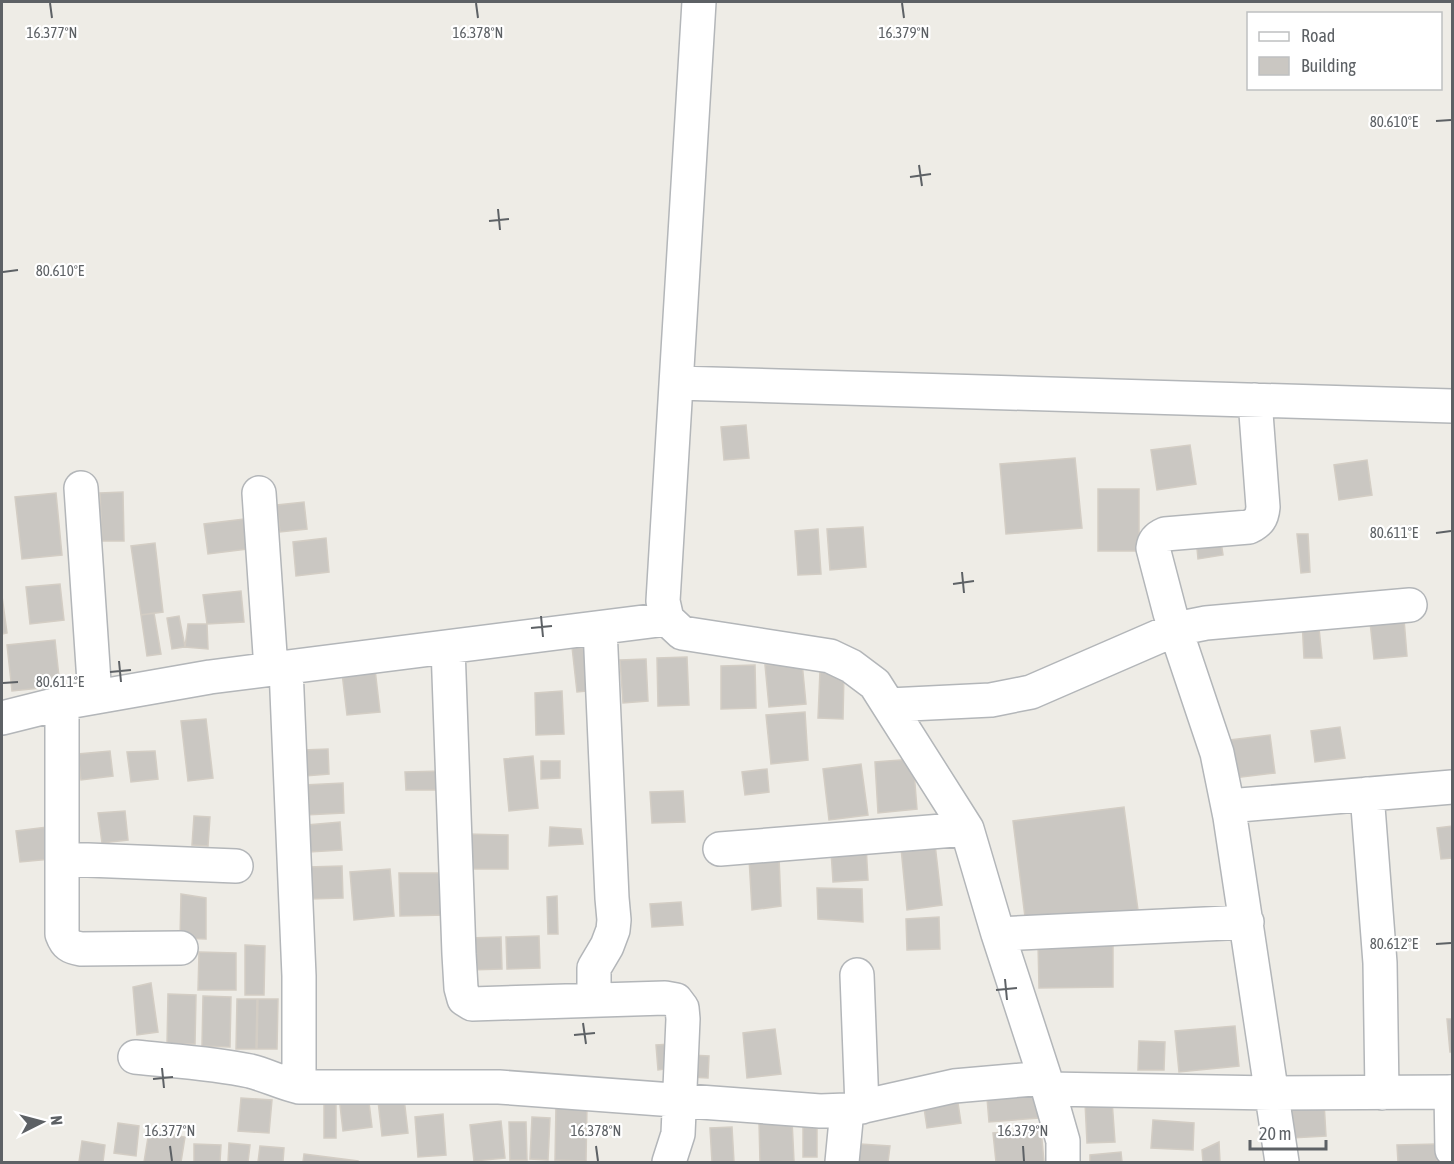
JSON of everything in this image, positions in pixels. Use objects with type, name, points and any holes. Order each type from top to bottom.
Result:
[{"type":"street","points":[[699,2],[663,601],[667,619],[682,633],[830,656],[851,666],[875,684],[967,829],[1063,1141],[1063,1162]]},
{"type":"street","points":[[677,383],[1452,406]]},
{"type":"street","points":[[1255,400],[1263,507],[1263,514],[1258,522],[1249,527],[1164,534],[1154,542],[1153,548],[1176,629],[1217,753],[1247,922],[1282,1162]]},
{"type":"street","points":[[81,488],[95,697]]},
{"type":"street","points":[[259,493],[278,668],[299,976],[299,1087]]},
{"type":"street","points":[[889,705],[991,700],[1031,692],[1176,629],[1206,623],[1410,605]]},
{"type":"street","points":[[2,718],[62,703],[210,677],[667,619]]},
{"type":"street","points":[[594,1000],[594,968],[607,946],[614,920],[600,628]]},
{"type":"street","points":[[448,647],[459,954],[464,999],[472,1004],[665,998],[676,1000],[682,1008],[683,1019],[678,1134],[669,1162]]},
{"type":"street","points":[[62,703],[62,934],[65,944],[81,949],[180,948]]},
{"type":"street","points":[[1228,806],[1452,787]]},
{"type":"street","points":[[1367,794],[1380,963],[1382,1093]]},
{"type":"street","points":[[720,849],[967,829]]},
{"type":"street","points":[[63,859],[236,866]]},
{"type":"street","points":[[998,934],[1247,922]]},
{"type":"street","points":[[842,1162],[854,1108],[857,975]]},
{"type":"street","points":[[135,1057],[233,1068],[299,1087],[500,1088],[820,1111],[854,1108],[954,1086],[1046,1084],[1272,1093],[1452,1092],[1452,1150]]},
{"type":"building","points":[[746,425],[749,458],[724,460],[721,427]]},
{"type":"building","points":[[1190,445],[1196,484],[1157,490],[1151,450]]},
{"type":"building","points":[[1075,458],[1082,528],[1006,534],[1000,464]]},
{"type":"building","points":[[1367,460],[1372,495],[1339,500],[1334,465]]},
{"type":"building","points":[[1098,489],[1139,489],[1139,551],[1098,551]]},
{"type":"building","points":[[123,492],[124,541],[102,541],[100,493]]},
{"type":"building","points":[[56,493],[62,555],[22,559],[15,497]]},
{"type":"building","points":[[304,502],[307,529],[280,532],[277,505]]},
{"type":"building","points":[[252,518],[256,548],[208,554],[204,524]]},
{"type":"building","points":[[863,527],[866,567],[830,570],[827,529]]},
{"type":"building","points":[[818,529],[821,574],[798,575],[795,531]]},
{"type":"building","points":[[1297,534],[1308,534],[1310,572],[1301,573]]},
{"type":"building","points":[[1220,535],[1223,555],[1198,559],[1196,538]]},
{"type":"building","points":[[326,538],[329,572],[296,576],[293,542]]},
{"type":"building","points":[[155,543],[163,612],[141,615],[131,546]]},
{"type":"building","points":[[60,584],[64,620],[30,624],[26,587]]},
{"type":"building","points":[[241,591],[244,622],[207,624],[203,595]]},
{"type":"building","points":[[2,596],[7,633],[2,634]]},
{"type":"building","points":[[154,613],[161,654],[147,656],[141,615]]},
{"type":"building","points":[[179,616],[185,647],[172,649],[167,618]]},
{"type":"building","points":[[1318,618],[1322,658],[1304,658],[1302,620]]},
{"type":"building","points":[[1404,619],[1407,656],[1374,659],[1370,622]]},
{"type":"building","points":[[188,624],[207,624],[208,649],[185,647]]},
{"type":"building","points":[[55,640],[60,686],[12,691],[7,645]]},
{"type":"building","points":[[593,645],[597,690],[577,692],[572,647]]},
{"type":"building","points":[[687,657],[689,705],[658,706],[657,658]]},
{"type":"building","points":[[646,659],[648,701],[623,703],[620,660]]},
{"type":"building","points":[[802,662],[806,704],[769,707],[765,665]]},
{"type":"building","points":[[755,665],[756,708],[721,709],[721,666]]},
{"type":"building","points":[[375,669],[380,712],[347,715],[342,673]]},
{"type":"building","points":[[820,671],[844,672],[843,719],[818,718]]},
{"type":"building","points":[[562,691],[564,734],[536,735],[535,693]]},
{"type":"building","points":[[805,712],[808,760],[771,764],[766,715]]},
{"type":"building","points":[[206,719],[213,778],[188,781],[181,721]]},
{"type":"building","points":[[1340,727],[1345,758],[1315,762],[1311,731]]},
{"type":"building","points":[[1270,735],[1275,773],[1234,778],[1230,740]]},
{"type":"building","points":[[328,749],[329,774],[305,776],[303,750]]},
{"type":"building","points":[[110,751],[113,776],[81,780],[78,754]]},
{"type":"building","points":[[155,751],[158,779],[131,782],[127,752]]},
{"type":"building","points":[[533,756],[538,808],[509,811],[504,759]]},
{"type":"building","points":[[913,759],[917,809],[878,813],[875,762]]},
{"type":"building","points":[[541,761],[560,761],[560,778],[541,779]]},
{"type":"building","points":[[861,764],[868,815],[829,820],[823,769]]},
{"type":"building","points":[[767,769],[769,792],[745,795],[742,772]]},
{"type":"building","points":[[442,771],[443,790],[406,790],[405,772]]},
{"type":"building","points":[[343,783],[344,813],[305,815],[304,785]]},
{"type":"building","points":[[683,791],[685,822],[652,823],[650,792]]},
{"type":"building","points":[[1124,807],[1138,910],[1026,925],[1013,821]]},
{"type":"building","points":[[125,811],[128,840],[102,843],[98,813]]},
{"type":"building","points":[[194,816],[210,817],[208,846],[192,845]]},
{"type":"building","points":[[340,822],[342,850],[309,852],[307,825]]},
{"type":"building","points":[[1452,826],[1452,858],[1441,859],[1437,828]]},
{"type":"building","points":[[47,827],[51,859],[20,862],[16,831]]},
{"type":"building","points":[[550,827],[581,829],[583,844],[549,846]]},
{"type":"building","points":[[466,834],[508,835],[508,869],[465,869]]},
{"type":"building","points":[[935,844],[942,905],[907,910],[901,848]]},
{"type":"building","points":[[866,845],[868,880],[833,882],[831,851]]},
{"type":"building","points":[[779,857],[781,906],[752,910],[749,858]]},
{"type":"building","points":[[342,866],[343,898],[310,899],[308,867]]},
{"type":"building","points":[[390,869],[394,916],[354,920],[350,872]]},
{"type":"building","points":[[399,873],[446,873],[447,915],[400,916]]},
{"type":"building","points":[[817,888],[862,889],[863,922],[818,919]]},
{"type":"building","points":[[181,894],[206,898],[206,939],[180,938]]},
{"type":"building","points":[[557,896],[558,934],[548,934],[547,897]]},
{"type":"building","points":[[681,902],[683,925],[652,927],[650,904]]},
{"type":"building","points":[[939,917],[940,949],[907,950],[906,919]]},
{"type":"building","points":[[539,936],[540,968],[507,969],[506,937]]},
{"type":"building","points":[[501,937],[502,969],[469,970],[468,938]]},
{"type":"building","points":[[1113,942],[1113,987],[1039,988],[1038,943]]},
{"type":"building","points":[[245,945],[265,946],[264,995],[245,995]]},
{"type":"building","points":[[199,952],[236,953],[236,990],[198,990]]},
{"type":"building","points":[[151,983],[158,1032],[137,1035],[133,987]]},
{"type":"building","points":[[168,994],[196,995],[195,1044],[167,1044]]},
{"type":"building","points":[[203,996],[231,997],[230,1047],[202,1046]]},
{"type":"building","points":[[237,999],[257,999],[256,1049],[236,1049]]},
{"type":"building","points":[[258,999],[278,999],[277,1049],[257,1049]]},
{"type":"building","points":[[1447,1019],[1452,1019],[1452,1052],[1450,1052]]},
{"type":"building","points":[[1235,1026],[1239,1066],[1179,1072],[1175,1031]]},
{"type":"building","points":[[775,1029],[781,1074],[747,1078],[743,1033]]},
{"type":"building","points":[[1139,1041],[1165,1042],[1164,1070],[1138,1070]]},
{"type":"building","points":[[671,1044],[673,1068],[658,1070],[656,1045]]},
{"type":"building","points":[[691,1055],[709,1056],[708,1078],[690,1077]]},
{"type":"building","points":[[324,1093],[336,1093],[336,1138],[324,1138]]},
{"type":"building","points":[[1037,1093],[1039,1118],[989,1122],[987,1098]]},
{"type":"building","points":[[368,1094],[372,1127],[343,1131],[339,1097]]},
{"type":"building","points":[[241,1098],[272,1100],[269,1133],[238,1131]]},
{"type":"building","points":[[404,1098],[408,1133],[382,1136],[378,1101]]},
{"type":"building","points":[[1112,1100],[1115,1142],[1087,1143],[1085,1102]]},
{"type":"building","points":[[1324,1102],[1326,1136],[1291,1138],[1289,1104]]},
{"type":"building","points":[[958,1103],[961,1123],[927,1128],[924,1108]]},
{"type":"building","points":[[556,1105],[587,1105],[586,1161],[555,1160]]},
{"type":"building","points":[[443,1114],[446,1155],[418,1157],[415,1117]]},
{"type":"building","points":[[532,1117],[550,1118],[548,1160],[530,1159]]},
{"type":"building","points":[[792,1120],[794,1161],[760,1162],[759,1122]]},
{"type":"building","points":[[1153,1120],[1194,1123],[1193,1150],[1151,1148]]},
{"type":"building","points":[[501,1121],[505,1158],[474,1161],[470,1125]]},
{"type":"building","points":[[509,1122],[526,1122],[527,1160],[510,1160]]},
{"type":"building","points":[[118,1123],[139,1126],[136,1156],[114,1153]]},
{"type":"building","points":[[803,1125],[817,1125],[817,1157],[803,1157]]},
{"type":"building","points":[[732,1127],[734,1162],[712,1162],[710,1128]]},
{"type":"building","points":[[1041,1129],[1044,1162],[996,1162],[993,1133]]},
{"type":"building","points":[[149,1131],[185,1137],[181,1162],[144,1162]]},
{"type":"building","points":[[82,1141],[105,1145],[103,1162],[79,1162]]},
{"type":"building","points":[[1219,1142],[1220,1162],[1203,1162],[1202,1150]]},
{"type":"building","points":[[229,1143],[250,1145],[248,1162],[228,1162]]},
{"type":"building","points":[[194,1144],[221,1145],[220,1162],[194,1162]]},
{"type":"building","points":[[860,1144],[890,1146],[888,1162],[859,1162]]},
{"type":"building","points":[[1437,1144],[1437,1162],[1398,1162],[1397,1145]]},
{"type":"building","points":[[260,1146],[284,1148],[283,1162],[258,1162]]},
{"type":"building","points":[[1121,1152],[1122,1162],[1090,1162],[1090,1155]]},
{"type":"building","points":[[304,1154],[358,1161],[358,1162],[303,1162]]}]
